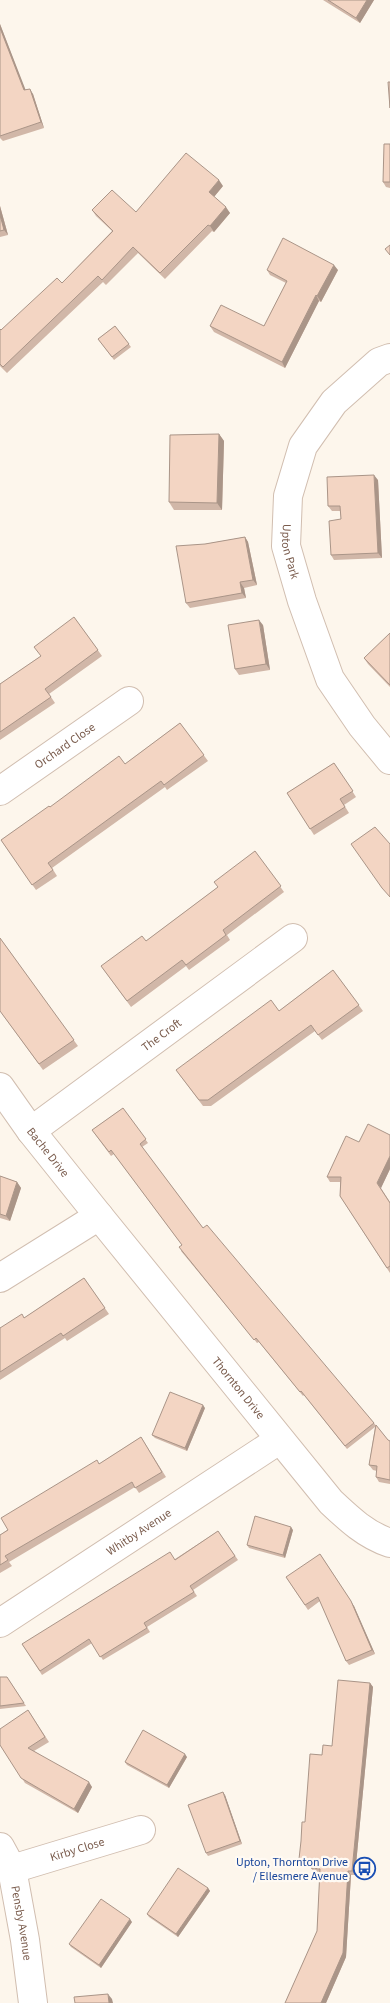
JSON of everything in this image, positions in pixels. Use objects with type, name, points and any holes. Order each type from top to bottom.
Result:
[{"type":"street","name":"Upton Park","points":[[390,358],[379,362],[334,402],[303,446],[288,496],[286,546],[302,601],[330,679],[362,726],[390,760]]},
{"type":"street","name":"Orchard Close","points":[[0,791],[129,701]]},
{"type":"street","name":"The Croft","points":[[31,1131],[293,938]]},
{"type":"street","name":"Bache Drive","points":[[0,1087],[31,1131],[99,1216]]},
{"type":"street","points":[[0,1278],[99,1216]]},
{"type":"street","name":"Thornton Drive","points":[[99,1216],[331,1502],[351,1521],[376,1538],[390,1543]]},
{"type":"street","name":"Whitby Avenue","points":[[0,1623],[279,1440]]},
{"type":"street","name":"Kirby Close","points":[[6,1858],[141,1830]]},
{"type":"street","name":"Pensby Avenue","points":[[6,1858],[25,1940],[33,2003]]},
{"type":"building","points":[[328,0],[367,0],[356,18]]},
{"type":"building","points":[[0,28],[24,90],[30,89],[41,122],[0,136]]},
{"type":"building","points":[[388,82],[390,82],[390,108]]},
{"type":"building","points":[[384,144],[390,144],[390,182],[383,182]]},
{"type":"building","points":[[186,153],[219,180],[209,192],[226,207],[210,226],[208,225],[160,273],[133,247],[102,280],[98,276],[3,367],[0,364],[0,329],[57,278],[62,283],[113,231],[92,210],[112,190],[136,212]]},
{"type":"building","points":[[0,215],[4,230],[0,231]]},
{"type":"building","points":[[283,238],[334,265],[316,295],[282,362],[210,326],[221,305],[264,326],[287,281],[267,270]]},
{"type":"building","points":[[390,245],[390,255],[385,249]]},
{"type":"building","points":[[115,326],[129,344],[112,357],[98,339]]},
{"type":"building","points":[[219,434],[217,503],[169,502],[170,435]]},
{"type":"building","points":[[374,475],[378,553],[331,555],[329,521],[341,519],[340,506],[328,506],[327,477]]},
{"type":"building","points":[[245,537],[253,580],[240,582],[242,593],[186,603],[176,546],[205,544]]},
{"type":"building","points":[[74,617],[98,650],[45,689],[51,697],[0,732],[0,684],[41,656],[34,647]]},
{"type":"building","points":[[259,620],[266,664],[235,669],[228,625]]},
{"type":"building","points":[[390,633],[390,685],[364,658]]},
{"type":"building","points":[[180,723],[204,755],[164,785],[161,781],[48,863],[53,870],[32,885],[1,840],[50,807],[119,756],[125,764]]},
{"type":"building","points":[[334,763],[353,791],[340,799],[345,807],[310,829],[287,793]]},
{"type":"building","points":[[375,827],[390,844],[390,897],[351,844]]},
{"type":"building","points":[[255,851],[281,886],[223,930],[226,935],[186,965],[182,960],[127,1001],[101,966],[142,936],[146,941],[218,887],[214,882]]},
{"type":"building","points":[[0,938],[74,1040],[39,1064],[0,1011]]},
{"type":"building","points":[[333,970],[359,1005],[318,1035],[311,1025],[208,1100],[199,1100],[176,1070],[271,1000],[279,1011]]},
{"type":"building","points":[[123,1108],[146,1139],[140,1144],[203,1228],[207,1225],[374,1423],[345,1446],[256,1338],[254,1340],[179,1247],[182,1245],[111,1150],[109,1152],[92,1130]]},
{"type":"building","points":[[368,1124],[390,1135],[390,1156],[377,1183],[390,1203],[390,1266],[387,1268],[340,1196],[341,1177],[327,1177],[346,1136],[359,1142]]},
{"type":"building","points":[[0,1176],[17,1182],[6,1216],[0,1214]]},
{"type":"building","points":[[84,1278],[105,1308],[63,1336],[61,1333],[0,1372],[0,1328],[22,1314],[24,1318]]},
{"type":"building","points":[[170,1392],[203,1405],[185,1448],[152,1435]]},
{"type":"building","points":[[376,1425],[390,1441],[390,1480],[376,1477],[377,1466],[369,1465]]},
{"type":"building","points":[[141,1437],[162,1472],[135,1488],[132,1482],[5,1556],[8,1560],[0,1565],[0,1535],[8,1530],[1,1518],[97,1460],[99,1464]]},
{"type":"building","points":[[255,1516],[291,1527],[283,1555],[247,1545]]},
{"type":"building","points":[[218,1531],[235,1556],[190,1586],[194,1592],[144,1623],[147,1628],[100,1657],[89,1639],[40,1671],[22,1644],[170,1552],[175,1560]]},
{"type":"building","points":[[320,1554],[351,1601],[372,1650],[346,1661],[318,1597],[305,1605],[286,1577]]},
{"type":"building","points":[[0,1677],[7,1677],[24,1703],[0,1706]]},
{"type":"building","points":[[338,1680],[370,1683],[352,1871],[348,1871],[343,1953],[321,2003],[285,2003],[317,1931],[320,1869],[311,1868],[312,1860],[299,1859],[302,1822],[305,1822],[310,1754],[322,1755],[323,1745],[332,1746]]},
{"type":"building","points":[[28,1710],[45,1737],[28,1748],[89,1782],[74,1809],[21,1778],[0,1745],[0,1729]]},
{"type":"building","points":[[143,1730],[185,1754],[167,1785],[125,1762]]},
{"type":"building","points":[[223,1792],[240,1841],[206,1853],[188,1805]]},
{"type":"building","points":[[178,1868],[208,1888],[176,1934],[147,1914]]},
{"type":"building","points":[[101,1899],[130,1919],[99,1965],[69,1944]]},
{"type":"building","points":[[108,1994],[109,2003],[75,2003],[74,1997]]},
{"type":"place","name":"Upton, Thornton Drive / Ellesmere Avenue","points":[[364,1869]]}]
